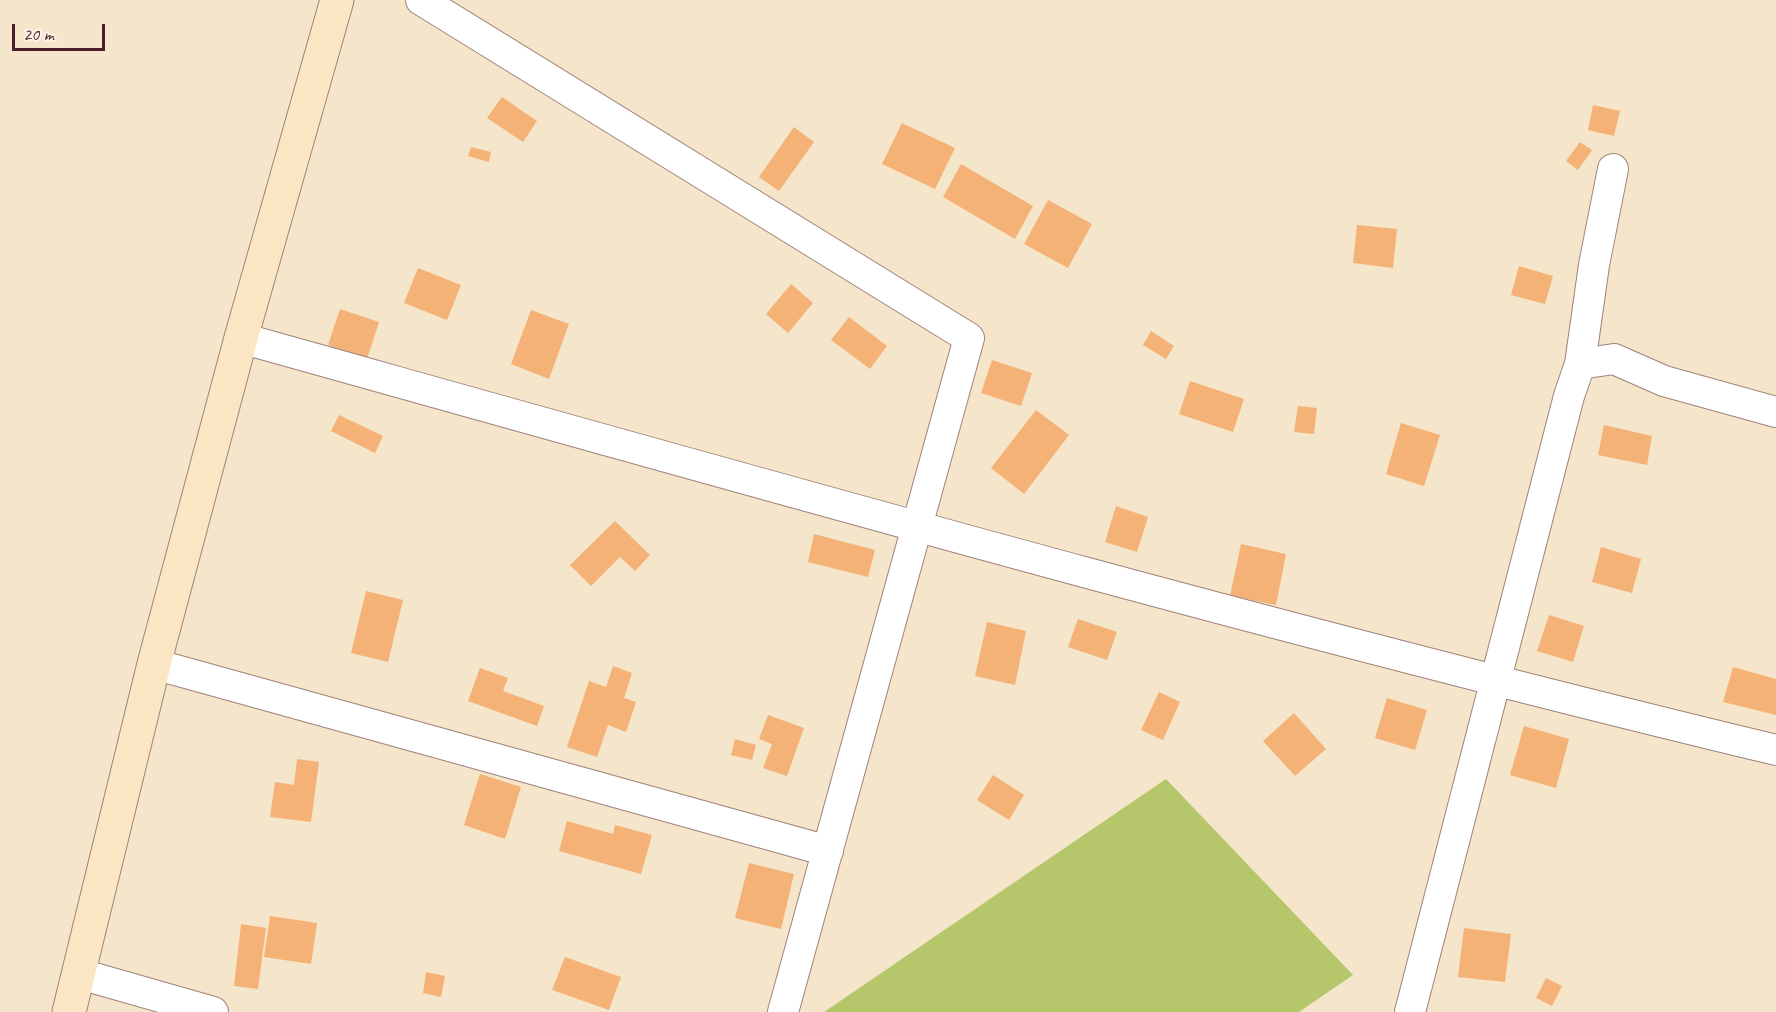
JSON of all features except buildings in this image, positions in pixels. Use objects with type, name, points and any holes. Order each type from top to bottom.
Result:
[{"type":"street","points":[[69,1012],[154,664],[241,338],[337,0]]},
{"type":"street","points":[[421,0],[969,339],[783,1012]]},
{"type":"street","points":[[1410,1012],[1580,364],[1594,265],[1613,170]]},
{"type":"street","points":[[241,338],[916,527],[1495,683],[1776,750]]},
{"type":"street","points":[[1580,364],[1614,359],[1664,381],[1776,412]]},
{"type":"street","points":[[154,664],[828,851]]},
{"type":"street","points":[[80,974],[213,1012]]},
{"type":"green space","points":[[1166,779],[1353,975],[1299,1012],[824,1012]]}]
